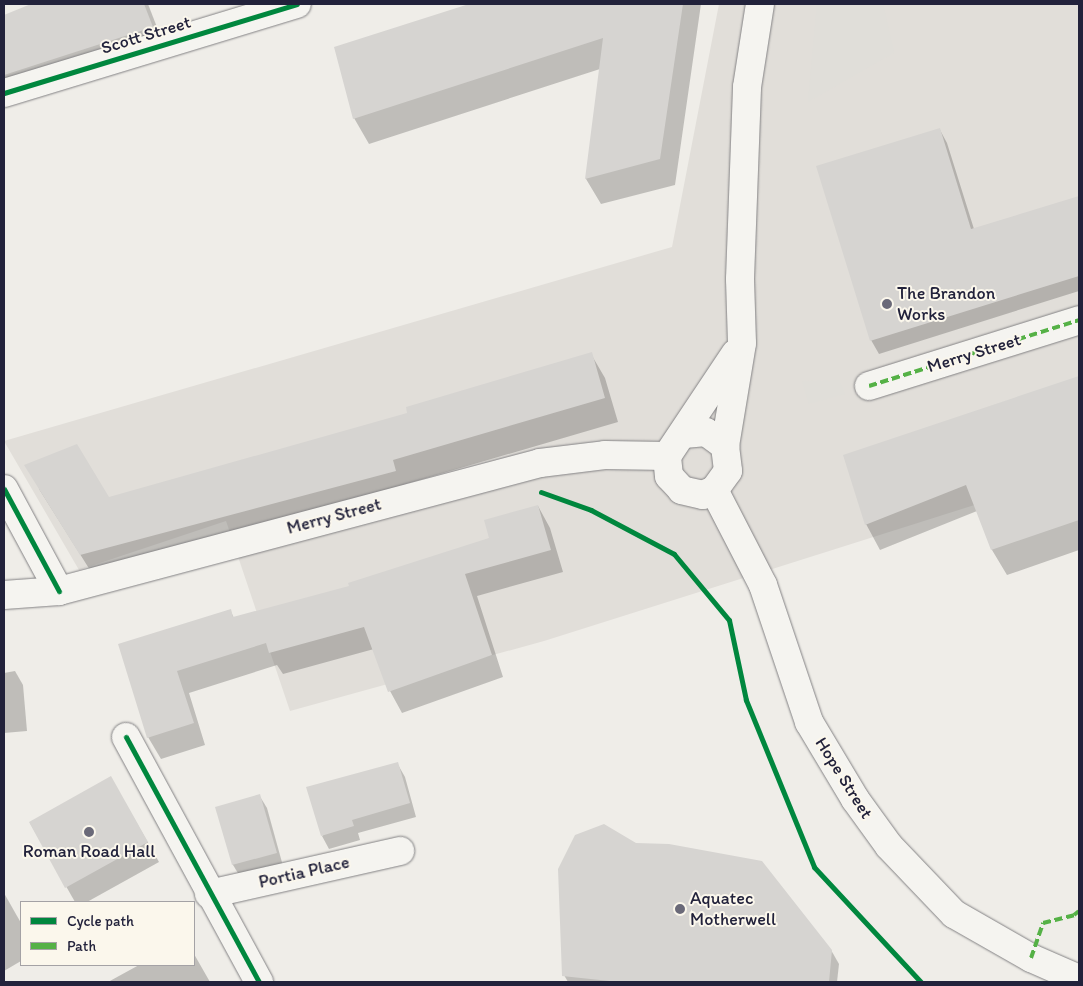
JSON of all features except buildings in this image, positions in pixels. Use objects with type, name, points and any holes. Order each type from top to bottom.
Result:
[{"type":"main road","name":"Scott Street","points":[[4,93],[297,4]]},
{"type":"main road","points":[[742,343],[684,434],[671,446],[667,456],[669,476],[682,490],[703,494],[714,490],[728,471],[725,446],[742,343],[740,279],[747,87],[760,4]]},
{"type":"main road","name":"Merry Street","points":[[869,386],[1079,320]]},
{"type":"main road","points":[[684,434],[706,432],[725,446]]},
{"type":"main road","name":"Merry Street","points":[[4,596],[58,591],[540,463],[605,455],[667,456]]},
{"type":"main road","points":[[4,489],[58,591]]},
{"type":"main road","name":"Hope Street","points":[[714,490],[763,585],[809,722],[855,799],[889,846],[954,914],[1031,958],[1079,979]]},
{"type":"main road","points":[[126,737],[209,894],[259,982]]},
{"type":"main road","name":"Portia Place","points":[[209,894],[400,850]]},
{"type":"shaded area","points":[[719,4],[1079,4],[1079,472],[544,641],[290,711],[226,521],[79,570],[4,441],[672,247]]},
{"type":"shaded area","points":[[817,4],[883,4],[894,53],[808,102]]},
{"type":"shaded area","points":[[839,380],[845,394],[809,404],[802,381]]},
{"type":"marked path","points":[[869,386],[1079,320]]},
{"type":"marked path","points":[[1031,958],[1043,923],[1074,915],[1079,911]]},
{"type":"cycle path","points":[[4,93],[297,4]]},
{"type":"cycle path","points":[[4,489],[59,591]]},
{"type":"cycle path","points":[[541,492],[591,510],[674,554],[729,620],[746,700],[814,867],[921,982]]},
{"type":"cycle path","points":[[126,737],[259,982]]},
{"type":"place","name":"The Brandon Works","points":[[887,304]]},
{"type":"place","name":"Roman Road Hall","points":[[89,832]]},
{"type":"place","name":"Aquatec Motherwell","points":[[680,909]]}]
